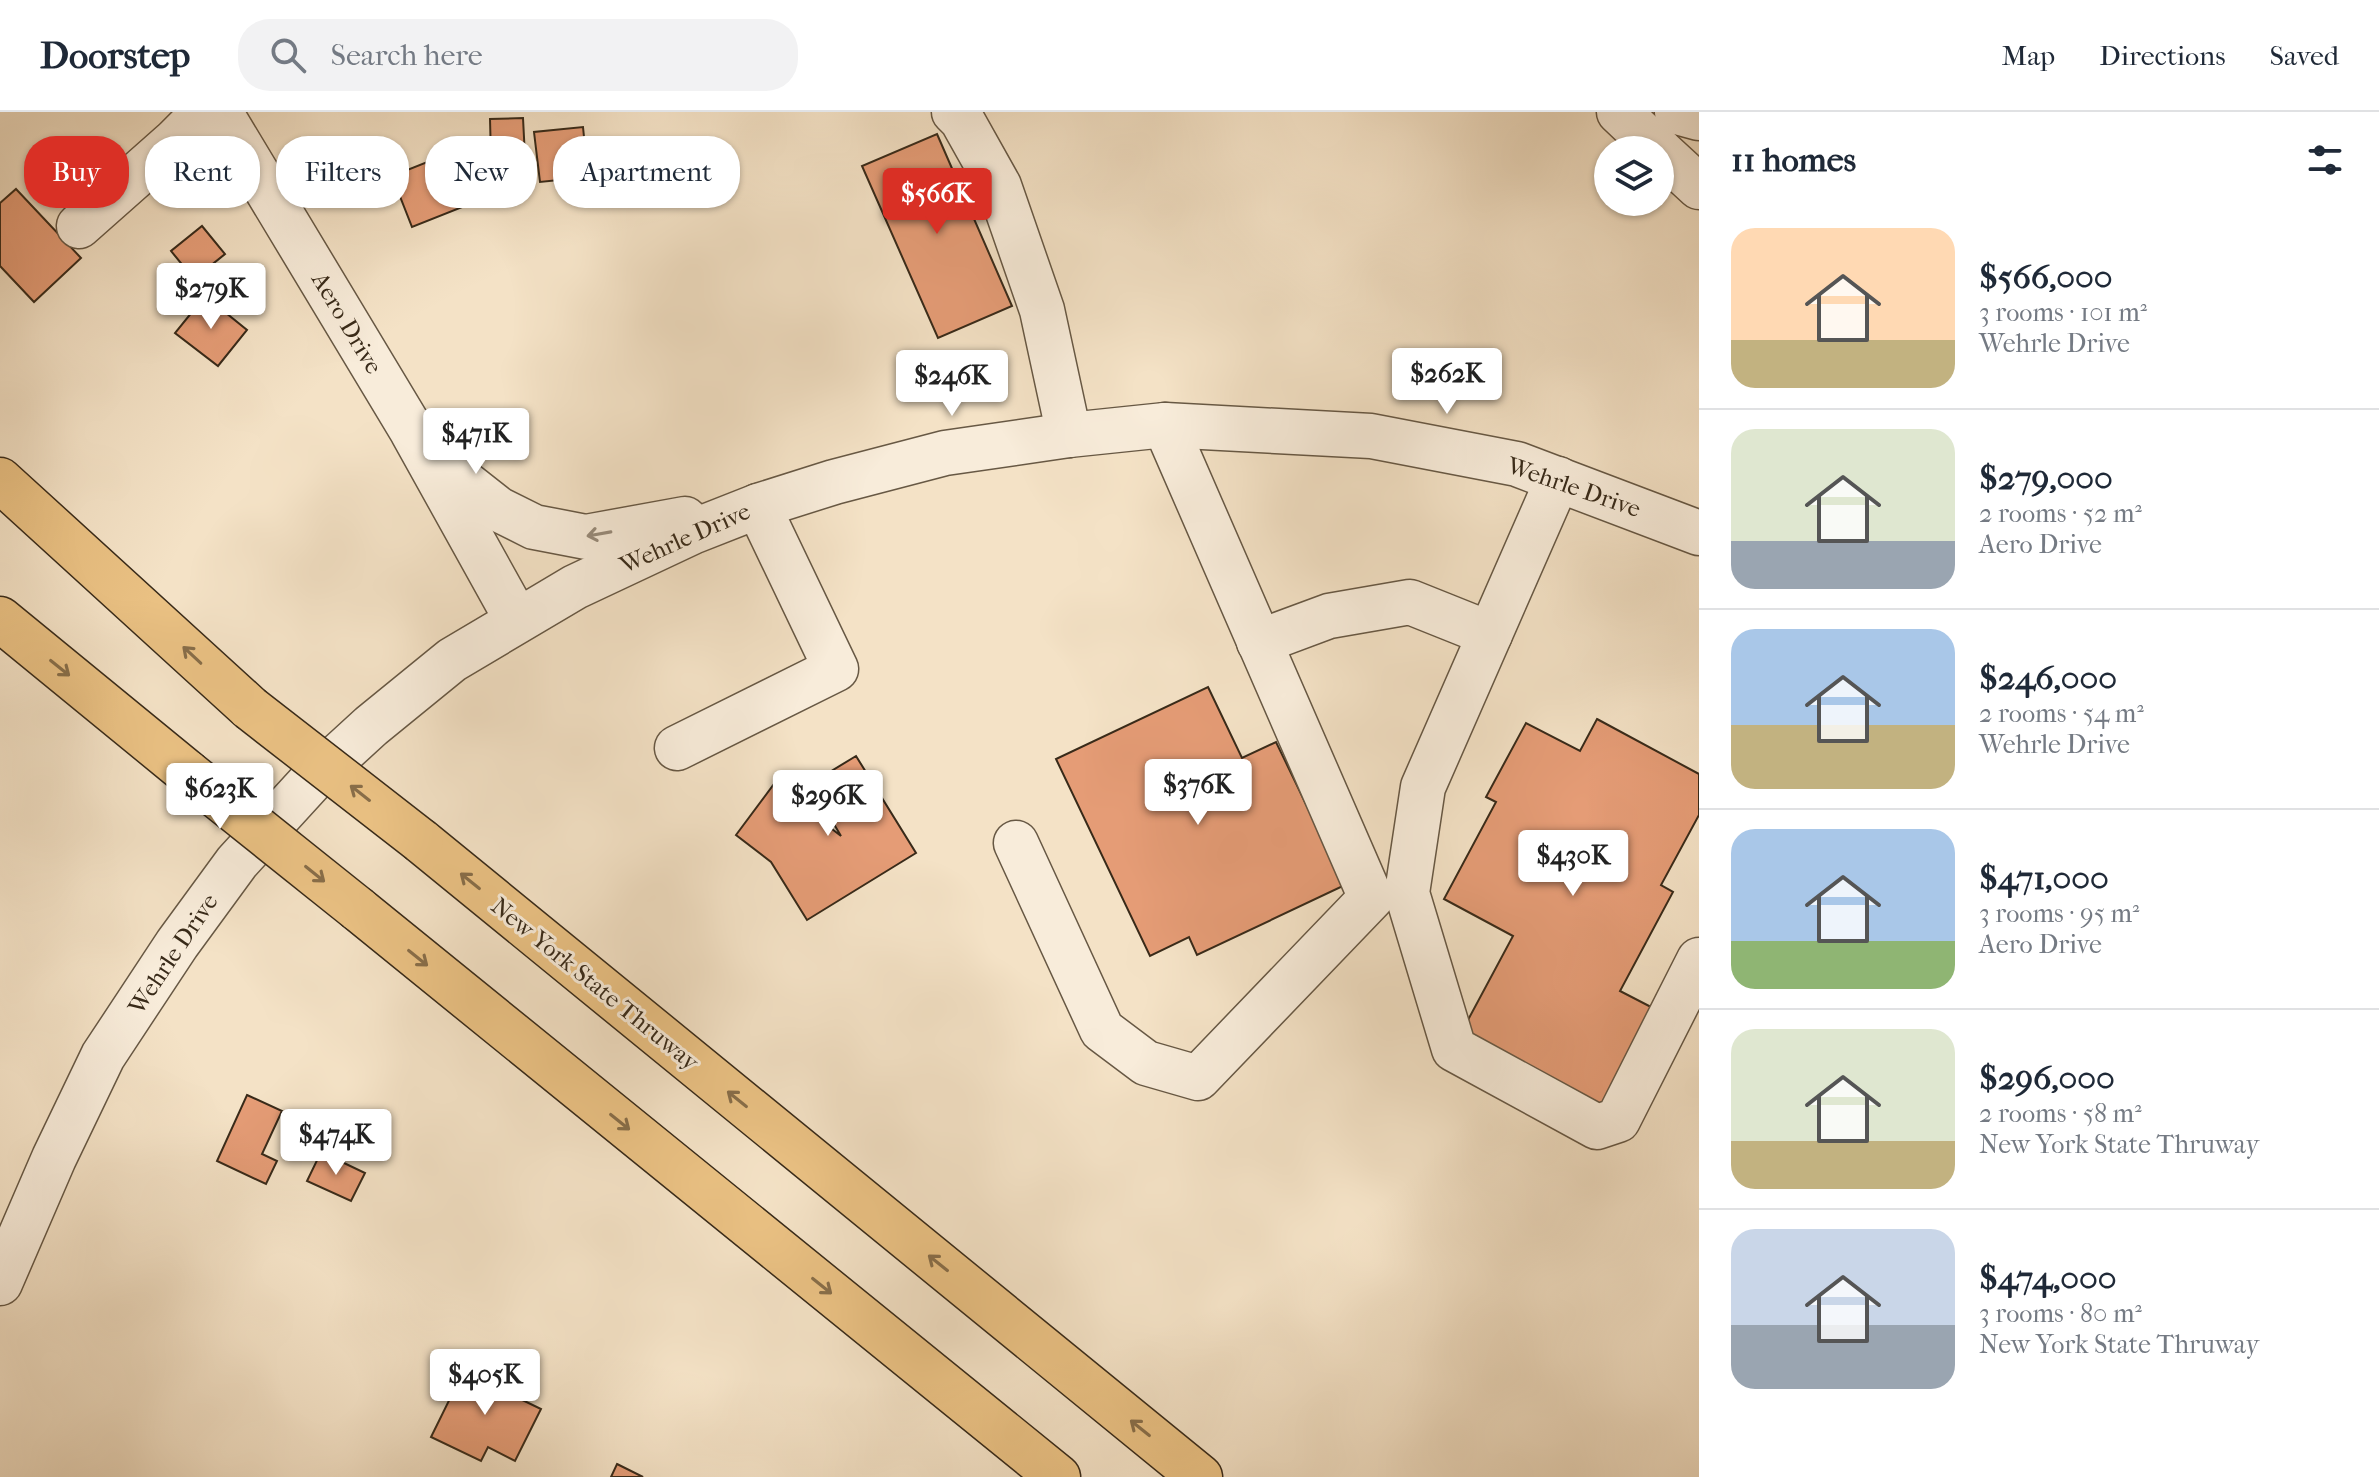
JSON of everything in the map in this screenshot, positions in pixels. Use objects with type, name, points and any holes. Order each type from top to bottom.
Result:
[{"type":"highway","name":"New York State Thruway","points":[[0,480],[250,708],[421,841],[1200,1477]]},
{"type":"highway","points":[[0,619],[1058,1477]]},
{"type":"street","points":[[79,226],[204,112]]},
{"type":"street","name":"Aero Drive","points":[[220,112],[422,449],[517,620]]},
{"type":"street","points":[[954,112],[962,120],[999,186],[1042,310],[1069,435]]},
{"type":"street","points":[[1619,112],[1645,136]]},
{"type":"street","points":[[1677,112],[1699,118]]},
{"type":"street","points":[[1674,163],[1699,187]]},
{"type":"street","points":[[1165,425],[1259,642],[1389,896],[1454,1049],[1597,1127],[1618,1120],[1699,960]]},
{"type":"street","name":"Wehrle Drive","points":[[0,1283],[54,1158],[103,1056],[177,944],[237,862],[312,780],[371,726],[452,660],[575,587],[692,532],[758,506],[834,482],[945,453],[1165,425],[1371,436],[1517,464],[1698,530]]},
{"type":"street","points":[[422,449],[498,509],[534,527],[586,537],[758,506],[836,669],[677,748]]},
{"type":"street","points":[[1016,843],[1102,1030],[1146,1063],[1198,1078],[1389,896],[1423,787],[1558,479]]},
{"type":"street","points":[[1259,642],[1329,616],[1410,602],[1490,634]]},
{"type":"building","points":[[523,118],[524,136],[490,136],[490,119]]},
{"type":"building","points":[[583,127],[584,136],[553,136],[553,181],[540,182],[537,136],[534,132]]},
{"type":"building","points":[[937,134],[1012,306],[938,338],[862,166]]},
{"type":"building","points":[[425,163],[425,208],[460,208],[412,227],[405,208],[409,208],[409,169]]},
{"type":"building","points":[[16,189],[24,197],[24,208],[34,208],[81,258],[34,302],[0,266],[0,203]]},
{"type":"building","points":[[202,226],[225,254],[194,279],[171,251]]},
{"type":"building","points":[[205,296],[247,330],[218,366],[175,333]]},
{"type":"building","points":[[1208,687],[1242,758],[1276,742],[1345,885],[1197,955],[1189,937],[1150,956],[1056,759]]},
{"type":"building","points":[[1597,719],[1699,774],[1699,815],[1661,885],[1673,892],[1620,991],[1653,1008],[1600,1107],[1461,1033],[1513,936],[1444,899],[1496,802],[1486,797],[1526,723],[1580,751]]},
{"type":"building","points":[[856,756],[916,853],[807,920],[771,862],[736,835],[774,784],[841,836],[810,784]]},
{"type":"building","points":[[247,1095],[282,1111],[262,1154],[277,1161],[266,1184],[217,1161]]},
{"type":"building","points":[[321,1152],[365,1173],[351,1201],[307,1181]]},
{"type":"building","points":[[466,1366],[517,1387],[512,1395],[541,1409],[515,1461],[488,1447],[481,1461],[431,1437]]},
{"type":"building","points":[[617,1464],[643,1477],[611,1477]]}]
